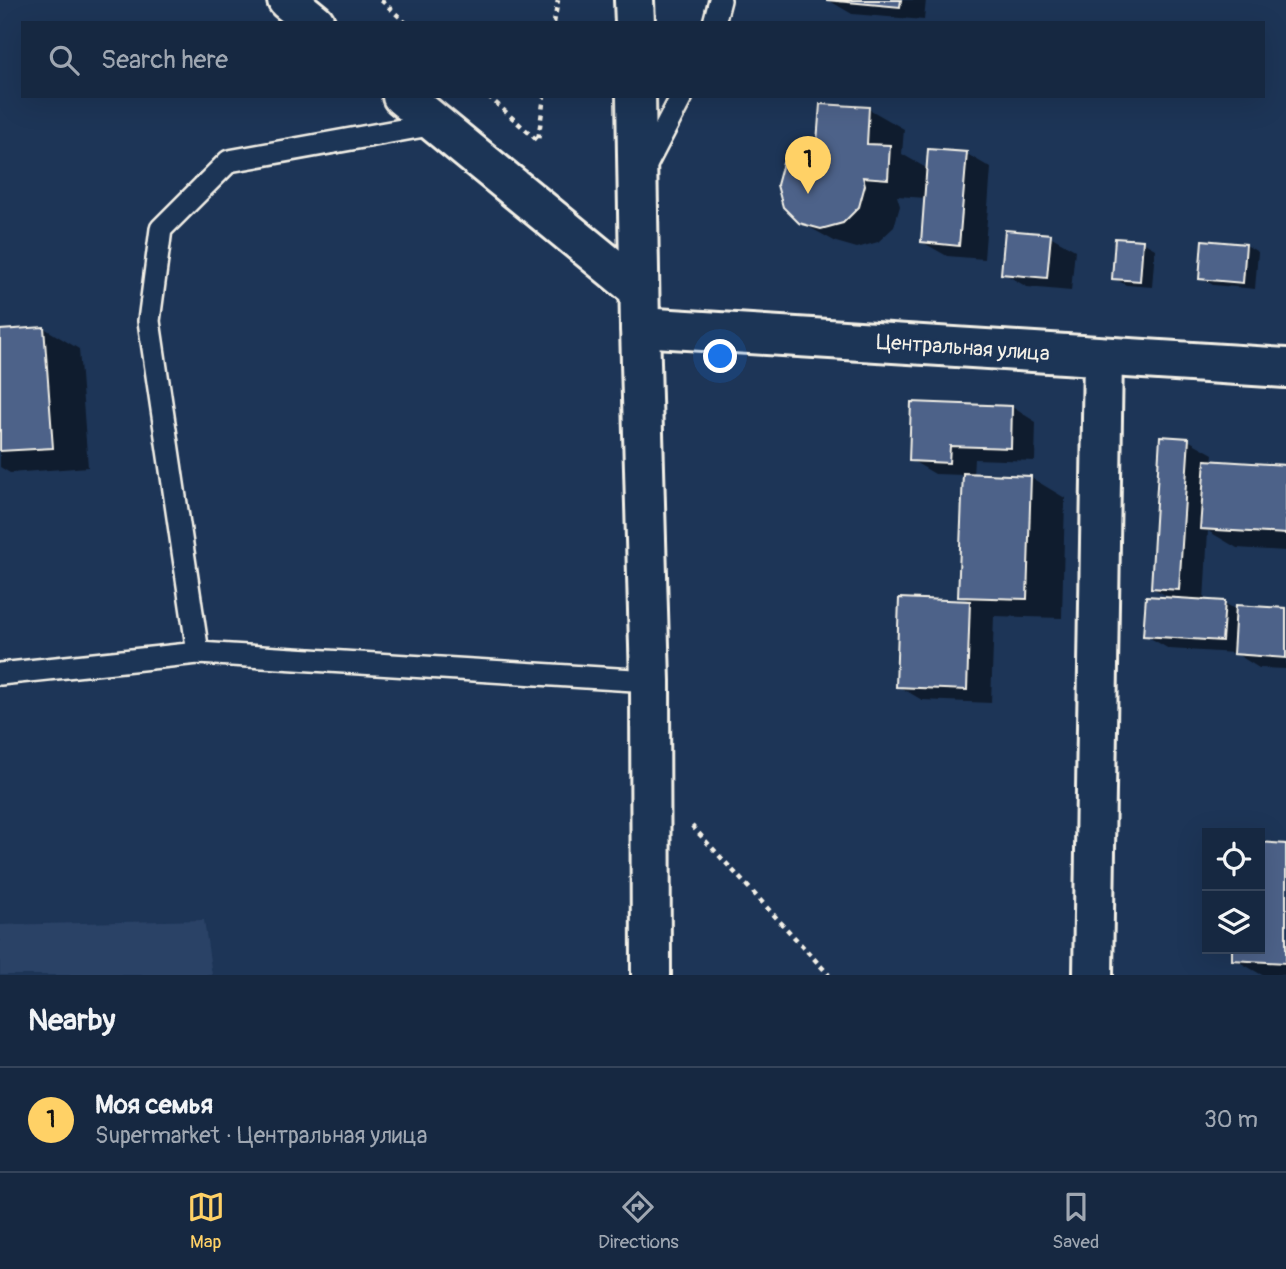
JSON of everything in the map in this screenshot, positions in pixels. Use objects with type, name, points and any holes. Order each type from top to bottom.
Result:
[{"type":"street","points":[[287,0],[313,21]]},
{"type":"street","points":[[634,0],[635,21]]},
{"type":"street","points":[[404,98],[639,290]]},
{"type":"street","points":[[636,98],[650,681],[652,975]]},
{"type":"street","name":"Центральная улица","points":[[640,327],[1286,368]]},
{"type":"street","points":[[1093,975],[1103,357]]},
{"type":"lane","points":[[715,21],[720,0]]},
{"type":"lane","points":[[638,179],[681,98]]},
{"type":"lane","points":[[198,653],[149,321],[161,229],[229,161],[435,124]]},
{"type":"lane","points":[[0,674],[198,653],[650,681]]},
{"type":"path","points":[[381,0],[405,21]]},
{"type":"path","points":[[554,21],[558,0]]},
{"type":"path","points":[[490,98],[538,141],[544,98]]},
{"type":"path","points":[[649,780],[829,975]]},
{"type":"shaded area","points":[[204,920],[212,975],[0,975],[0,925]]},
{"type":"building","points":[[826,0],[901,0],[900,7]]},
{"type":"building","points":[[820,104],[869,107],[867,144],[890,145],[888,179],[863,177],[865,185],[859,207],[843,223],[821,229],[799,223],[783,207],[777,185],[783,163],[799,147],[817,142]]},
{"type":"building","points":[[928,149],[967,152],[959,246],[921,242]]},
{"type":"building","points":[[1005,230],[1051,234],[1047,278],[1001,274]]},
{"type":"building","points":[[1115,238],[1143,240],[1140,281],[1112,279]]},
{"type":"building","points":[[1202,240],[1246,244],[1243,283],[1199,279]]},
{"type":"building","points":[[44,327],[53,448],[0,451],[0,330]]},
{"type":"building","points":[[911,402],[1012,406],[1011,448],[950,446],[949,463],[909,461]]},
{"type":"building","points":[[1160,436],[1189,438],[1179,590],[1151,588]]},
{"type":"building","points":[[1205,460],[1286,465],[1286,534],[1200,529]]},
{"type":"building","points":[[963,473],[1031,476],[1027,599],[958,597]]},
{"type":"building","points":[[1146,596],[1225,601],[1222,641],[1143,636]]},
{"type":"building","points":[[899,598],[970,601],[967,690],[896,687]]},
{"type":"building","points":[[1236,605],[1286,608],[1286,658],[1233,654]]},
{"type":"building","points":[[1265,842],[1286,844],[1286,963],[1232,960],[1232,954],[1265,954]]},
{"type":"place","name":"Моя семья","points":[[808,194]]}]
